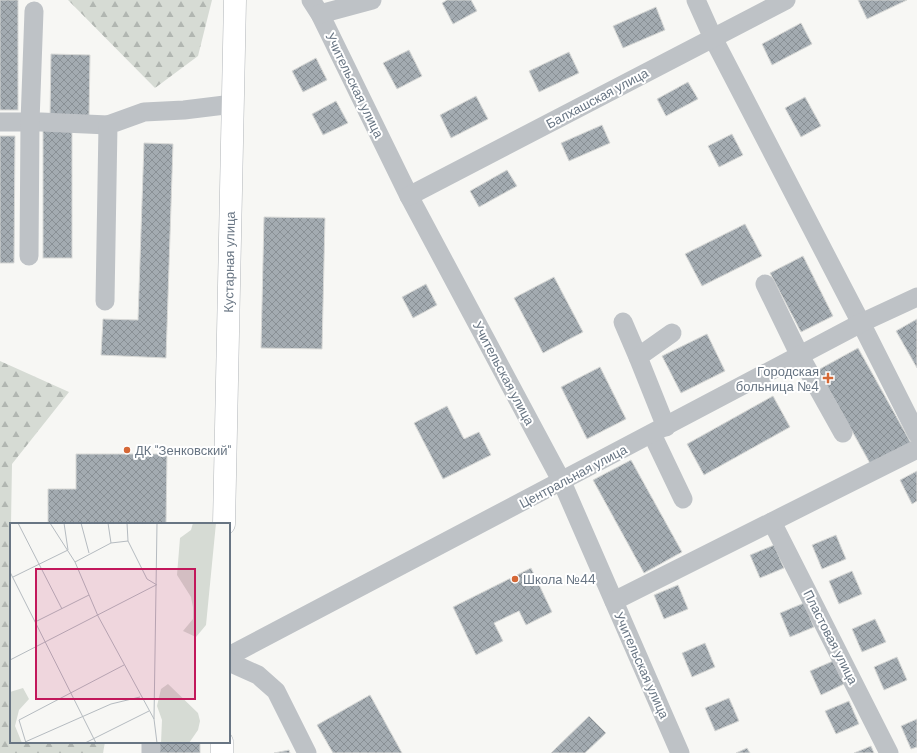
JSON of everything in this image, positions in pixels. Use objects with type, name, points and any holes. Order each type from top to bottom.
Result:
[{"type":"main road","name":"Кустарная улица","points":[[224,523],[235,0]]},
{"type":"street","points":[[316,7],[372,0]]},
{"type":"street","points":[[696,0],[713,38],[917,434]]},
{"type":"street","name":"Балхашская улица","points":[[409,196],[786,0]]},
{"type":"street","name":"Учительская улица","points":[[316,7],[409,196],[562,482],[680,753]]},
{"type":"street","points":[[29,256],[30,122],[34,11]]},
{"type":"street","points":[[0,122],[108,125],[144,112],[184,110],[233,104]]},
{"type":"street","points":[[105,300],[108,125]]},
{"type":"street","points":[[765,284],[800,356],[843,433]]},
{"type":"street","name":"Центральная улица","points":[[230,655],[861,324],[917,297]]},
{"type":"street","points":[[623,322],[638,357],[659,430],[683,499]]},
{"type":"street","points":[[638,357],[672,333]]},
{"type":"street","points":[[614,601],[917,449]]},
{"type":"street","name":"Пластовая улица","points":[[772,522],[889,753]]},
{"type":"street","points":[[230,662],[258,675],[276,691],[307,753]]},
{"type":"green space","points":[[68,0],[212,0],[198,56],[155,88]]},
{"type":"green space","points":[[0,361],[69,392],[12,464],[10,523],[10,743],[105,743],[103,753],[0,753]]},
{"type":"building","points":[[0,0],[18,0],[18,110],[0,110]]},
{"type":"building","points":[[447,0],[471,0],[477,11],[453,24],[442,3]]},
{"type":"building","points":[[858,0],[907,0],[867,19]]},
{"type":"building","points":[[656,7],[665,30],[623,48],[613,26]]},
{"type":"building","points":[[801,23],[812,44],[772,65],[762,44]]},
{"type":"building","points":[[409,50],[422,76],[397,89],[383,63]]},
{"type":"building","points":[[569,52],[579,73],[539,92],[529,71]]},
{"type":"building","points":[[51,54],[90,55],[89,117],[50,116]]},
{"type":"building","points":[[316,58],[327,80],[303,92],[292,71]]},
{"type":"building","points":[[688,82],[698,99],[666,116],[657,99]]},
{"type":"building","points":[[476,96],[488,119],[451,138],[440,115]]},
{"type":"building","points":[[805,97],[821,126],[801,137],[785,108]]},
{"type":"building","points":[[336,101],[348,123],[323,135],[312,114]]},
{"type":"building","points":[[602,125],[610,143],[569,161],[561,143]]},
{"type":"building","points":[[43,130],[72,130],[72,258],[43,258]]},
{"type":"building","points":[[732,134],[743,155],[719,167],[708,146]]},
{"type":"building","points":[[0,136],[15,136],[14,263],[0,263]]},
{"type":"building","points":[[144,143],[173,144],[166,358],[101,355],[103,319],[138,320]]},
{"type":"building","points":[[507,170],[517,186],[479,207],[470,191]]},
{"type":"building","points":[[264,217],[325,218],[322,349],[261,348]]},
{"type":"building","points":[[745,224],[762,256],[702,286],[685,254]]},
{"type":"building","points":[[803,256],[833,316],[801,332],[770,273]]},
{"type":"building","points":[[554,277],[583,332],[543,353],[514,298]]},
{"type":"building","points":[[426,284],[437,305],[413,318],[402,297]]},
{"type":"building","points":[[917,319],[917,368],[896,331]]},
{"type":"building","points":[[707,334],[725,371],[681,393],[662,356]]},
{"type":"building","points":[[858,348],[911,443],[871,465],[818,370]]},
{"type":"building","points":[[600,367],[626,419],[587,439],[561,387]]},
{"type":"building","points":[[773,396],[790,427],[704,475],[687,444]]},
{"type":"building","points":[[447,406],[464,439],[479,432],[491,455],[443,479],[414,423]]},
{"type":"building","points":[[76,454],[167,454],[166,523],[48,523],[48,489],[76,489]]},
{"type":"building","points":[[631,460],[682,552],[644,573],[593,480]]},
{"type":"building","points":[[917,471],[917,501],[912,504],[900,480]]},
{"type":"building","points":[[836,535],[846,559],[822,569],[812,545]]},
{"type":"building","points":[[774,545],[784,568],[760,578],[750,555]]},
{"type":"building","points":[[531,568],[552,612],[526,625],[519,611],[494,623],[503,641],[476,655],[453,607]]},
{"type":"building","points":[[852,571],[862,594],[839,604],[829,581]]},
{"type":"building","points":[[678,585],[688,609],[664,619],[654,595]]},
{"type":"building","points":[[804,603],[814,627],[790,637],[780,613]]},
{"type":"building","points":[[875,619],[886,642],[862,652],[852,629]]},
{"type":"building","points":[[705,643],[715,667],[692,677],[682,653]]},
{"type":"building","points":[[897,657],[907,680],[884,690],[874,667]]},
{"type":"building","points":[[833,661],[844,684],[821,695],[810,671]]},
{"type":"building","points":[[370,695],[402,753],[333,753],[317,725]]},
{"type":"building","points":[[729,698],[739,721],[715,731],[705,708]]},
{"type":"building","points":[[849,701],[859,724],[836,734],[825,711]]},
{"type":"building","points":[[589,716],[606,733],[585,753],[551,753]]},
{"type":"building","points":[[917,719],[917,747],[911,749],[901,726]]},
{"type":"building","points":[[158,743],[200,743],[200,753],[158,753]]},
{"type":"building","points":[[871,746],[874,753],[854,753]]},
{"type":"building","points":[[747,748],[750,753],[736,753]]},
{"type":"building","points":[[289,750],[290,753],[274,753]]},
{"type":"place","name":"Городская больница №4","points":[[828,378]]},
{"type":"place","name":"ДК \"Зенковский\"","points":[[127,450]]},
{"type":"place","name":"Школа №44","points":[[515,579]]}]
